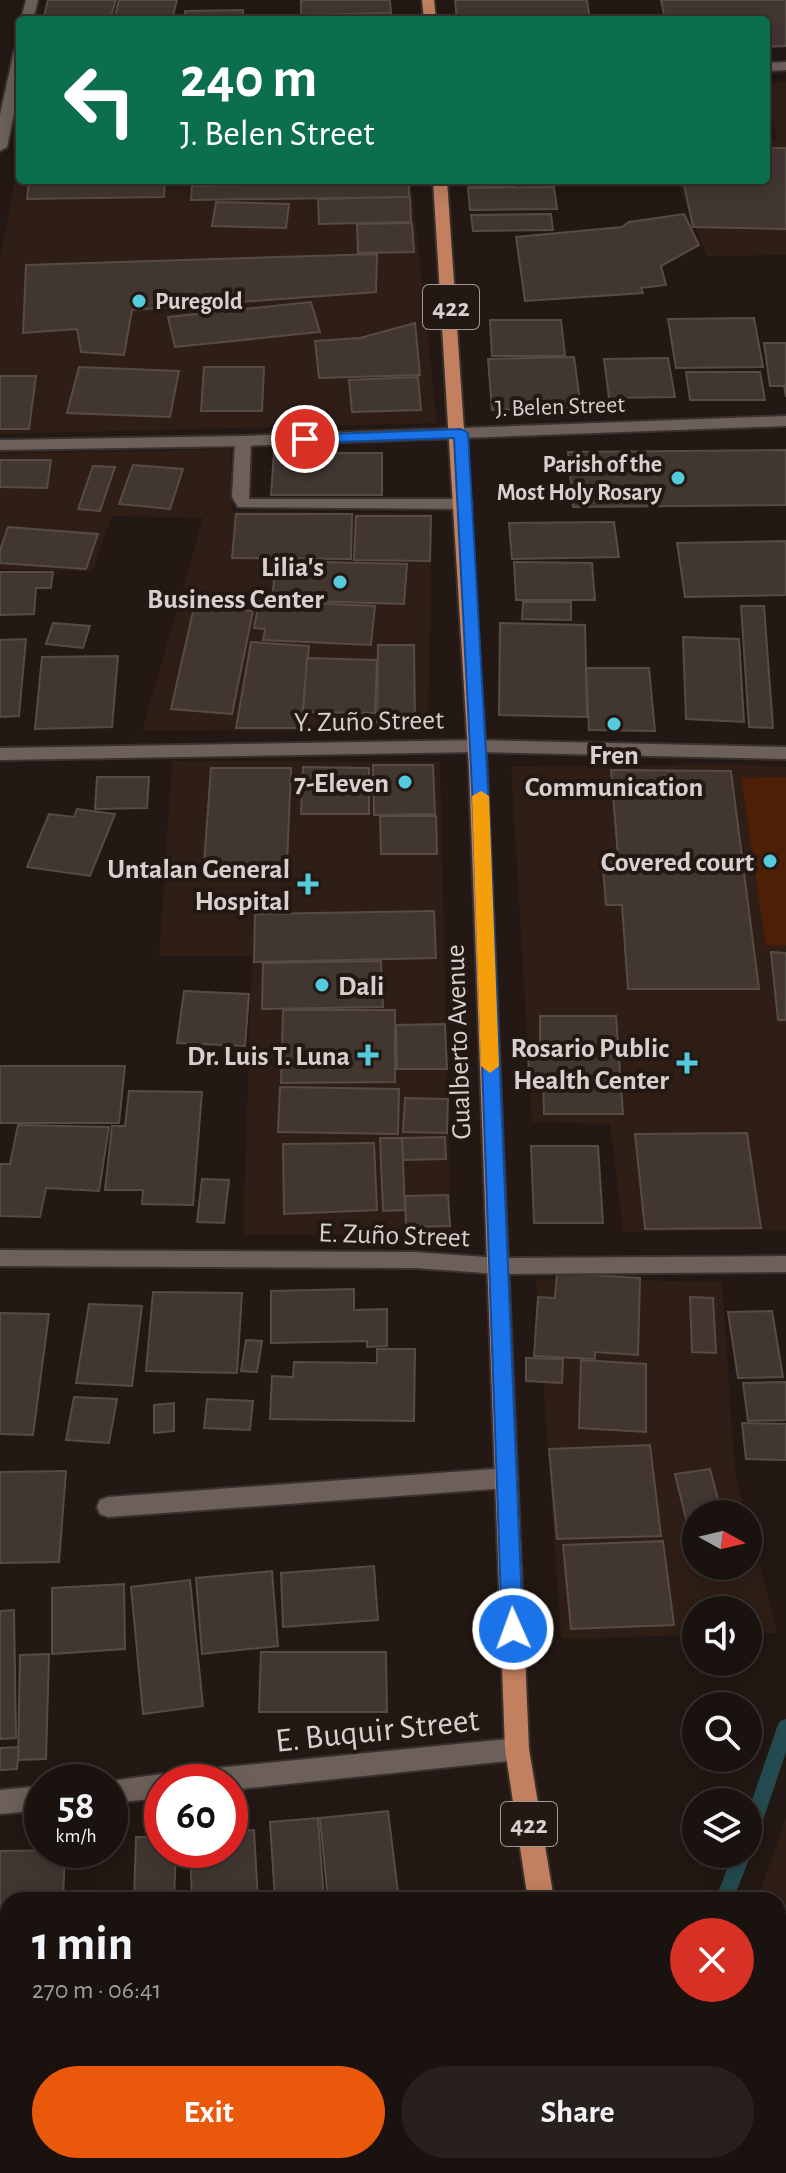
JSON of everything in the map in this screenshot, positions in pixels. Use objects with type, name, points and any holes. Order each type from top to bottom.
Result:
[{"type":"main road","name":"Gualberto Avenue","points":[[440,184],[461,433],[478,746],[517,1749],[540,1892]]},
{"type":"street","points":[[0,147],[16,70]]},
{"type":"street","name":"J. Belen Street","points":[[0,445],[243,441],[786,421]]},
{"type":"street","points":[[243,441],[240,497],[244,504],[464,504]]},
{"type":"street","name":"Y. Zuño Street","points":[[0,754],[478,746],[786,753]]},
{"type":"street","name":"E. Zuño Street","points":[[0,1258],[415,1260],[499,1266],[786,1264]]},
{"type":"street","points":[[108,1507],[507,1478]]},
{"type":"street","name":"E. Buquir Street","points":[[248,1777],[517,1749]]},
{"type":"street","points":[[0,1802],[24,1800]]},
{"type":"shaded area","points":[[786,82],[786,255],[707,256],[678,184],[770,184],[770,140],[776,139],[770,83]]},
{"type":"shaded area","points":[[16,171],[16,184],[411,184],[437,423],[0,434],[0,261]]},
{"type":"shaded area","points":[[230,449],[232,511],[432,514],[428,730],[142,731],[203,518],[112,516],[93,571],[0,569],[0,454]]},
{"type":"shaded area","points":[[172,761],[440,762],[451,1235],[243,1235],[252,956],[159,956]]},
{"type":"shaded area","points":[[731,764],[786,767],[786,1230],[623,1232],[610,1124],[532,1122],[511,767]]},
{"type":"shaded area","name":"Covered court","points":[[786,777],[786,945],[766,946],[741,778]]},
{"type":"shaded area","points":[[536,1278],[722,1282],[735,1474],[742,1500],[682,1500],[682,1580],[762,1580],[762,1574],[778,1633],[762,1634],[762,1596],[682,1596],[682,1635],[561,1639]]},
{"type":"shaded area","points":[[786,1817],[786,1892],[760,1892]]},
{"type":"building","points":[[48,0],[116,0],[111,16],[44,16]]},
{"type":"building","points":[[119,0],[177,0],[173,16],[115,16]]},
{"type":"building","points":[[301,0],[390,0],[391,13],[301,15]]},
{"type":"building","points":[[455,0],[587,0],[589,16],[457,16]]},
{"type":"building","points":[[661,0],[786,0],[786,46],[770,47],[770,16],[664,16]]},
{"type":"building","points":[[243,10],[243,16],[184,16],[185,11]]},
{"type":"building","points":[[391,14],[391,16],[311,16]]},
{"type":"building","points":[[770,148],[786,148],[786,229],[693,227],[684,184],[770,184]]},
{"type":"building","points":[[29,184],[165,184],[164,197],[27,199]]},
{"type":"building","points":[[409,184],[409,197],[191,200],[192,186]]},
{"type":"building","points":[[469,184],[514,184],[514,186]]},
{"type":"building","points":[[554,187],[557,209],[470,210],[468,188]]},
{"type":"building","points":[[410,197],[411,222],[319,224],[318,199]]},
{"type":"building","points":[[216,202],[289,204],[286,228],[212,226]]},
{"type":"building","points":[[551,214],[553,230],[473,231],[471,215]]},
{"type":"building","points":[[684,214],[699,245],[661,266],[666,285],[641,288],[643,293],[525,301],[516,237],[622,227],[629,222]]},
{"type":"building","points":[[412,223],[414,252],[358,253],[357,224]]},
{"type":"building","name":"Puregold","points":[[377,254],[376,292],[132,310],[124,355],[81,352],[77,329],[23,333],[26,265]]},
{"type":"building","points":[[311,302],[320,332],[175,347],[168,317]]},
{"type":"building","points":[[754,318],[763,367],[676,368],[668,319]]},
{"type":"building","points":[[490,320],[561,320],[565,356],[492,356]]},
{"type":"building","points":[[415,323],[420,375],[319,378],[315,341],[360,338]]},
{"type":"building","points":[[764,343],[786,343],[786,397],[784,386],[770,386]]},
{"type":"building","points":[[574,357],[581,408],[492,410],[488,359]]},
{"type":"building","points":[[668,358],[675,397],[609,398],[604,359]]},
{"type":"building","points":[[79,367],[179,371],[170,417],[67,413]]},
{"type":"building","points":[[204,367],[264,367],[262,411],[201,411]]},
{"type":"building","points":[[686,372],[760,372],[765,400],[690,400]]},
{"type":"building","points":[[0,376],[36,376],[29,429],[0,429]]},
{"type":"building","points":[[418,377],[421,410],[352,412],[349,380]]},
{"type":"building","name":"Parish of the Most Holy Rosary","points":[[786,450],[786,505],[573,507],[568,452]]},
{"type":"building","points":[[274,453],[382,453],[382,495],[271,495]]},
{"type":"building","points":[[0,460],[51,460],[47,488],[0,487]]},
{"type":"building","points":[[133,465],[183,469],[170,509],[119,504]]},
{"type":"building","points":[[93,466],[115,467],[100,511],[78,509]]},
{"type":"building","points":[[236,514],[352,514],[351,559],[232,558]]},
{"type":"building","points":[[356,516],[431,516],[430,561],[354,560]]},
{"type":"building","points":[[614,522],[619,557],[512,559],[509,523]]},
{"type":"building","points":[[8,527],[98,534],[86,569],[0,563],[0,550]]},
{"type":"building","points":[[786,541],[786,595],[685,597],[677,543]]},
{"type":"building","name":"Lilia's Business Center","points":[[276,561],[407,564],[404,604],[272,600]]},
{"type":"building","points":[[514,562],[592,563],[595,600],[516,600]]},
{"type":"building","points":[[0,572],[53,572],[51,588],[36,588],[34,614],[0,615]]},
{"type":"building","points":[[259,601],[375,606],[371,645],[263,640],[265,629],[254,628]]},
{"type":"building","points":[[523,602],[571,602],[571,620],[522,619]]},
{"type":"building","points":[[741,606],[764,606],[773,728],[749,727]]},
{"type":"building","points":[[194,607],[253,611],[232,714],[171,709]]},
{"type":"building","points":[[53,623],[90,626],[83,648],[46,644]]},
{"type":"building","points":[[500,623],[585,625],[587,717],[499,715]]},
{"type":"building","points":[[683,637],[739,639],[744,722],[686,719]]},
{"type":"building","points":[[26,639],[19,716],[0,717],[0,640]]},
{"type":"building","points":[[251,642],[309,646],[301,728],[236,728]]},
{"type":"building","points":[[378,645],[414,645],[415,724],[377,724]]},
{"type":"building","points":[[118,656],[112,727],[35,729],[42,657]]},
{"type":"building","points":[[307,658],[377,660],[375,713],[303,712]]},
{"type":"building","points":[[586,668],[649,668],[655,731],[589,730]]},
{"type":"building","points":[[373,765],[433,765],[435,814],[374,815]]},
{"type":"building","points":[[303,767],[369,768],[369,814],[301,814]]},
{"type":"building","points":[[211,768],[291,768],[287,863],[204,864]]},
{"type":"building","points":[[611,770],[731,771],[759,989],[628,989],[622,905],[606,905],[602,856],[618,856]]},
{"type":"building","points":[[97,777],[149,777],[147,808],[95,809]]},
{"type":"building","points":[[77,809],[115,814],[90,876],[27,867],[49,814],[74,817]]},
{"type":"building","points":[[380,816],[436,816],[437,854],[381,854]]},
{"type":"building","points":[[434,911],[436,958],[254,962],[255,914]]},
{"type":"building","points":[[771,952],[786,953],[786,1020],[778,1020]]},
{"type":"building","name":"Dali","points":[[381,961],[383,1007],[262,1009],[263,963]]},
{"type":"building","points":[[184,991],[249,994],[245,1046],[177,1043]]},
{"type":"building","points":[[283,1010],[395,1010],[395,1082],[281,1083]]},
{"type":"building","points":[[540,1016],[616,1016],[623,1114],[544,1114],[543,1076],[529,1076],[528,1050],[540,1050]]},
{"type":"building","points":[[445,1024],[447,1069],[397,1069],[396,1025]]},
{"type":"building","points":[[0,1066],[125,1066],[119,1123],[0,1123]]},
{"type":"building","points":[[280,1087],[399,1089],[398,1134],[278,1132]]},
{"type":"building","points":[[129,1091],[202,1092],[193,1205],[142,1204],[143,1190],[105,1190],[112,1126],[125,1126]]},
{"type":"building","points":[[405,1098],[448,1099],[447,1133],[403,1132]]},
{"type":"building","points":[[18,1125],[109,1127],[99,1191],[46,1188],[40,1217],[0,1216],[0,1164],[10,1164]]},
{"type":"building","points":[[747,1133],[761,1228],[645,1229],[635,1134]]},
{"type":"building","points":[[445,1137],[446,1159],[403,1160],[402,1138]]},
{"type":"building","points":[[380,1138],[402,1138],[405,1210],[383,1211]]},
{"type":"building","points":[[374,1143],[377,1210],[284,1214],[283,1144]]},
{"type":"building","points":[[531,1146],[598,1146],[603,1223],[534,1223]]},
{"type":"building","points":[[202,1179],[229,1180],[224,1223],[197,1222]]},
{"type":"building","points":[[448,1195],[450,1226],[406,1227],[405,1196]]},
{"type":"building","points":[[557,1273],[640,1278],[638,1355],[595,1352],[595,1359],[534,1356],[538,1297],[555,1298]]},
{"type":"building","points":[[354,1289],[354,1310],[387,1309],[387,1346],[367,1347],[367,1341],[271,1343],[271,1291]]},
{"type":"building","points":[[153,1292],[242,1293],[237,1373],[146,1371]]},
{"type":"building","points":[[690,1297],[713,1298],[716,1353],[692,1352]]},
{"type":"building","points":[[89,1304],[142,1306],[132,1386],[76,1383]]},
{"type":"building","points":[[772,1311],[783,1377],[738,1378],[728,1312]]},
{"type":"building","points":[[0,1313],[49,1314],[33,1435],[0,1434]]},
{"type":"building","points":[[246,1340],[262,1341],[257,1372],[241,1371]]},
{"type":"building","points":[[377,1349],[415,1349],[414,1421],[270,1419],[272,1376],[293,1377],[294,1362],[377,1363]]},
{"type":"building","points":[[526,1358],[563,1359],[562,1383],[526,1381]]},
{"type":"building","points":[[581,1360],[646,1364],[646,1432],[579,1428]]},
{"type":"building","points":[[786,1382],[786,1420],[748,1421],[743,1383]]},
{"type":"building","points":[[74,1397],[117,1399],[109,1443],[66,1440]]},
{"type":"building","points":[[207,1399],[253,1401],[250,1430],[204,1428]]},
{"type":"building","points":[[174,1403],[174,1431],[154,1433],[154,1405]]},
{"type":"building","points":[[742,1423],[786,1424],[786,1460],[746,1459]]},
{"type":"building","points":[[650,1445],[661,1536],[557,1539],[549,1449]]},
{"type":"building","points":[[710,1469],[718,1500],[682,1500],[682,1503],[675,1474]]},
{"type":"building","points":[[66,1471],[59,1562],[0,1563],[0,1472]]},
{"type":"building","points":[[663,1541],[674,1625],[571,1629],[563,1545]]},
{"type":"building","points":[[374,1566],[378,1620],[283,1627],[281,1573]]},
{"type":"building","points":[[272,1571],[278,1646],[202,1654],[196,1578]]},
{"type":"building","points":[[190,1580],[203,1706],[143,1714],[131,1587]]},
{"type":"building","points":[[124,1584],[125,1649],[52,1654],[52,1588]]},
{"type":"building","points":[[14,1610],[16,1738],[0,1739],[0,1611]]},
{"type":"building","points":[[261,1652],[386,1652],[387,1712],[259,1712]]},
{"type":"building","points":[[49,1654],[46,1759],[18,1760],[20,1655]]},
{"type":"building","points":[[19,1747],[17,1769],[0,1770],[0,1748]]},
{"type":"building","points":[[388,1811],[398,1892],[327,1892],[320,1818]]},
{"type":"building","points":[[318,1818],[323,1892],[274,1892],[270,1822]]},
{"type":"building","points":[[248,1830],[254,1830],[258,1892],[192,1892],[191,1868],[248,1868]]},
{"type":"building","points":[[136,1837],[144,1837],[144,1868],[175,1868],[174,1892],[134,1892]]},
{"type":"building","points":[[0,1851],[24,1851],[24,1868],[64,1868],[63,1892],[0,1892]]},
{"type":"waterway","points":[[762,1797],[786,1727]]},
{"type":"waterway","points":[[727,1892],[737,1868]]},
{"type":"slow traffic","points":[[481,796],[490,1066]]},
{"type":"place","name":"Puregold","points":[[139,301]]},
{"type":"place","name":"Parish of the Most Holy Rosary","points":[[678,478]]},
{"type":"place","name":"Lilia's Business Center","points":[[340,582]]},
{"type":"place","name":"Fren Communication","points":[[614,724]]},
{"type":"place","name":"7-Eleven","points":[[405,782]]},
{"type":"place","name":"Covered court","points":[[770,861]]},
{"type":"place","name":"Untalan General Hospital","points":[[308,884]]},
{"type":"place","name":"Dali","points":[[322,985]]},
{"type":"place","name":"Dr. Luis T. Luna","points":[[368,1055]]},
{"type":"place","name":"Rosario Public Health Center","points":[[687,1063]]},
{"type":"route","points":[[305,439],[461,433],[481,807],[513,1629]]}]
